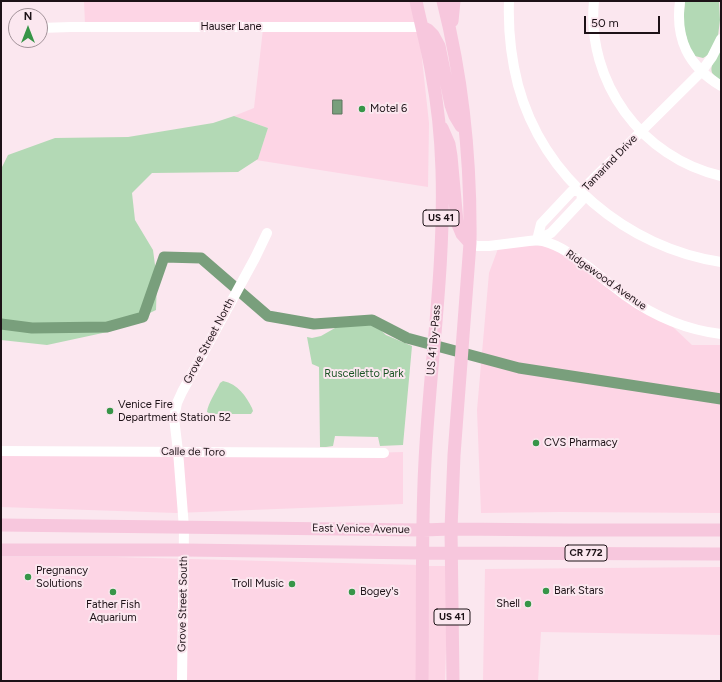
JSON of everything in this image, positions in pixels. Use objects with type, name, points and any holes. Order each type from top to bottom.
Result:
[{"type":"main road","name":"US 41 By-Pass","points":[[416,1],[432,75],[441,151],[442,192],[440,273],[425,462],[422,681]]},
{"type":"main road","name":"US 41","points":[[443,1],[459,81],[470,184],[471,211],[465,315],[454,455],[451,528],[453,681]]},
{"type":"main road","points":[[451,35],[454,1]]},
{"type":"main road","points":[[422,27],[434,35],[439,46],[451,105],[455,116],[465,133]]},
{"type":"main road","points":[[438,121],[449,144],[457,222],[462,234],[470,243]]},
{"type":"main road","name":"East Venice Avenue","points":[[1,526],[423,530],[451,528],[721,530]]},
{"type":"main road","name":"East Venice Avenue","points":[[1,550],[721,554]]},
{"type":"street","points":[[509,1],[509,31],[518,86],[532,122],[547,150],[566,176],[596,206],[610,217],[640,236],[684,254],[721,262]]},
{"type":"street","points":[[594,1],[594,34],[600,62],[619,103],[633,123],[661,149],[700,169],[721,176]]},
{"type":"street","points":[[680,1],[679,23],[681,38],[701,72],[721,86]]},
{"type":"street","name":"Hauser Lane","points":[[48,28],[422,27]]},
{"type":"street","name":"Tamarind Drive","points":[[470,243],[477,246],[499,245],[537,240],[551,233],[582,200],[581,191],[701,72],[717,50],[721,40]]},
{"type":"street","name":"Grove Street North","points":[[184,528],[174,418],[177,403],[267,233]]},
{"type":"street","name":"Ridgewood Avenue","points":[[537,240],[552,244],[567,252],[626,296],[663,318],[700,331],[721,334]]},
{"type":"street","name":"Calle de Toro","points":[[1,451],[384,453]]},
{"type":"street","name":"Grove Street South","points":[[182,681],[184,528]]},
{"type":"shaded area","points":[[84,1],[410,1],[421,50],[429,123],[428,187],[256,160],[268,128],[234,116],[254,108],[263,29],[85,24]]},
{"type":"shaded area","points":[[333,100],[342,100],[342,114],[333,114]]},
{"type":"shaded area","points":[[499,246],[554,246],[656,311],[692,345],[721,345],[721,513],[481,513],[477,410],[489,273]]},
{"type":"shaded area","points":[[1,451],[292,455],[403,452],[403,504],[176,513],[1,507]]},
{"type":"shaded area","points":[[1,557],[115,557],[418,565],[417,681],[1,681]]},
{"type":"shaded area","points":[[428,566],[446,566],[447,618],[445,681],[428,681]]},
{"type":"shaded area","points":[[721,567],[721,635],[541,632],[538,681],[483,681],[485,569]]},
{"type":"green space","points":[[685,1],[719,1],[720,20],[718,36],[708,55],[703,58],[695,56],[689,47],[683,24]]},
{"type":"green space","points":[[721,50],[721,81],[713,74],[712,68]]},
{"type":"green space","points":[[234,116],[268,128],[258,159],[238,172],[152,173],[132,193],[135,220],[153,250],[157,280],[156,310],[112,331],[47,345],[1,340],[1,169],[8,155],[55,138],[128,137],[213,123]]},
{"type":"green space","name":"Ruscelletto Park","points":[[349,318],[363,319],[374,324],[386,335],[412,346],[403,445],[380,446],[378,437],[335,436],[333,446],[320,447],[319,367],[312,364],[307,337],[312,338],[321,336],[335,328],[338,323]]},
{"type":"green space","points":[[223,381],[233,385],[244,395],[252,408],[253,411],[251,414],[211,414],[207,412],[212,398],[220,383]]},
{"type":"waterway","points":[[1,324],[32,328],[107,327],[143,317],[164,257],[201,258],[268,316],[314,324],[372,320],[407,338],[519,368],[721,399]]},
{"type":"place","name":"Motel 6","points":[[362,109]]},
{"type":"place","name":"Venice Fire Department Station 52","points":[[110,411]]},
{"type":"place","name":"CVS Pharmacy","points":[[536,443]]},
{"type":"place","name":"Pregnancy Solutions","points":[[28,577]]},
{"type":"place","name":"Troll Music","points":[[292,584]]},
{"type":"place","name":"Bark Stars","points":[[546,591]]},
{"type":"place","name":"Father Fish Aquarium","points":[[113,592]]},
{"type":"place","name":"Bogey's","points":[[352,592]]},
{"type":"place","name":"Shell","points":[[528,604]]}]
